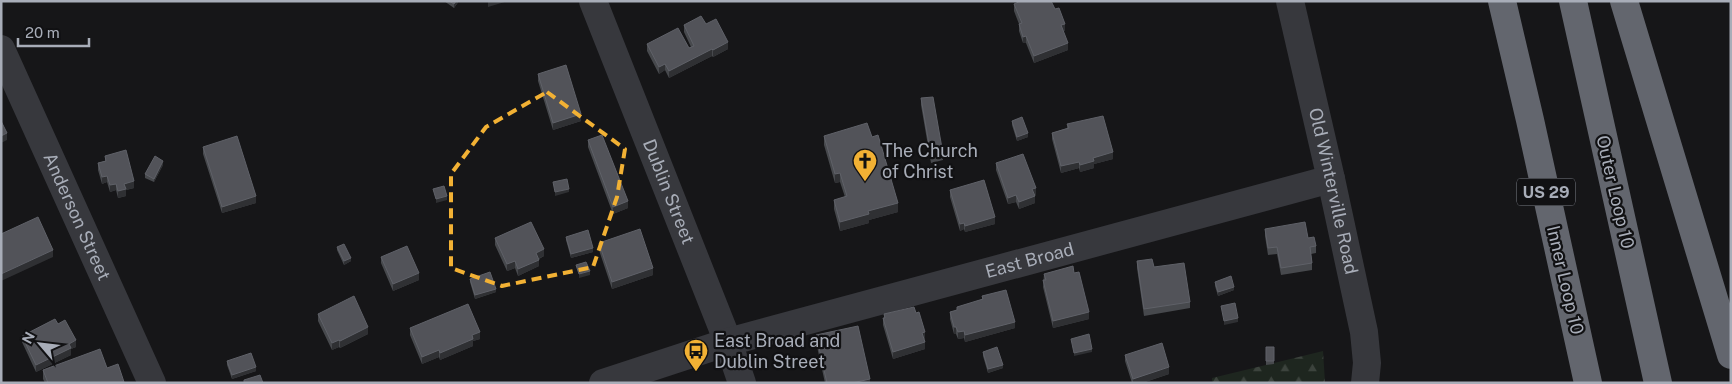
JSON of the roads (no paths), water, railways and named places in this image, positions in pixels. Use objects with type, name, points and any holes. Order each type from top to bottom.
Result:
[{"type":"highway","name":"Inner Loop 10","points":[[1502,1],[1588,383]]},
{"type":"highway","name":"Outer Loop 10","points":[[1573,1],[1658,383]]},
{"type":"highway","points":[[1624,1],[1731,355]]},
{"type":"street","name":"Dublin Street","points":[[593,1],[728,342],[742,383]]},
{"type":"street","name":"Old Winterville Road","points":[[1290,1],[1364,332],[1367,364],[1365,383]]},
{"type":"street","name":"Anderson Street","points":[[1,49],[152,383]]},
{"type":"street","name":"East Broad","points":[[603,383],[728,342],[1331,179]]},
{"type":"place","name":"The Church of Christ","points":[[865,182]]},
{"type":"place","name":"East Broad and Dublin Street","points":[[696,372]]}]
